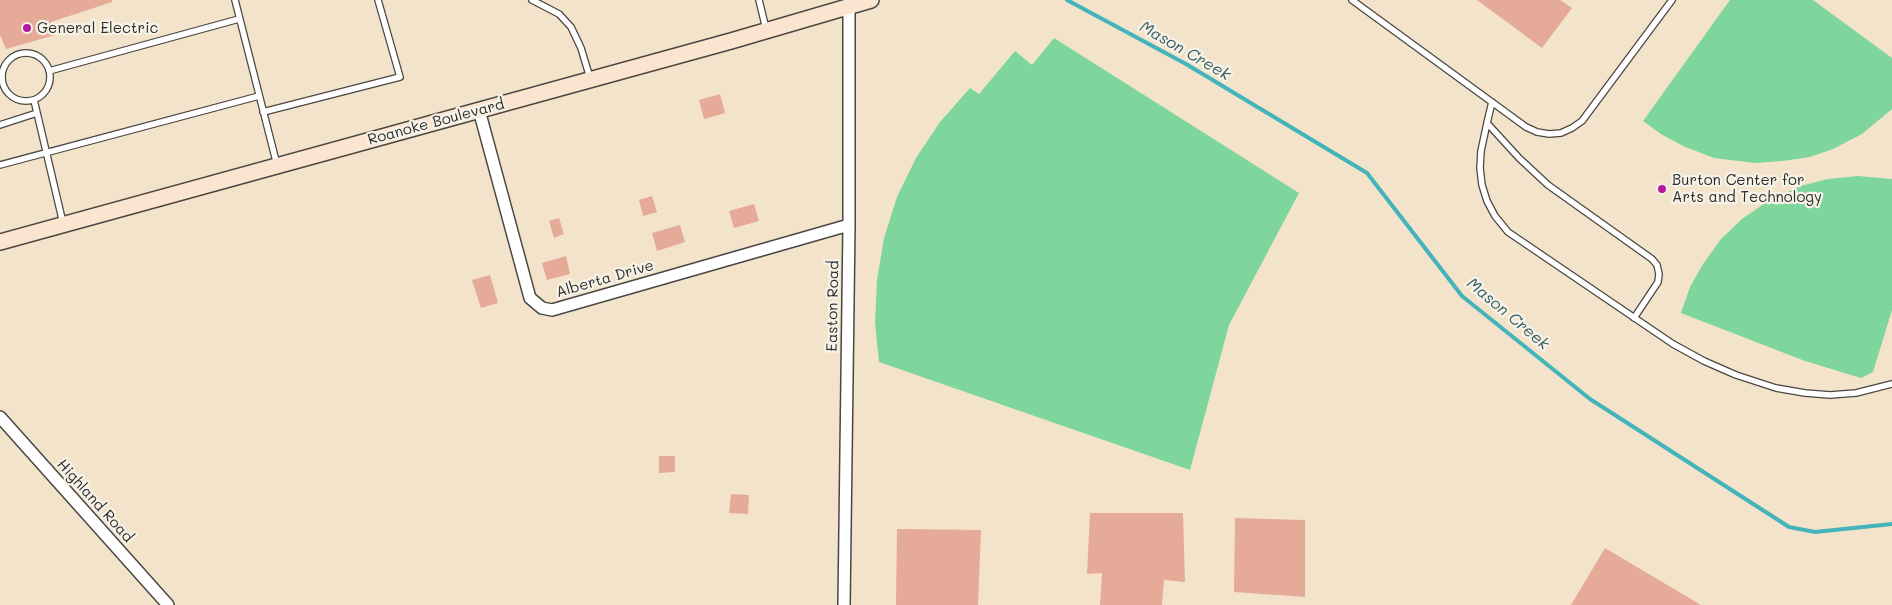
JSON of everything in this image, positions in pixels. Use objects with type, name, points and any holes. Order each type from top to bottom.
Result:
[{"type":"main road","name":"Roanoke Boulevard","points":[[0,242],[767,31],[871,0]]},
{"type":"street","name":"Easton Road","points":[[844,605],[851,33],[849,7]]},
{"type":"street","name":"Alberta Drive","points":[[479,110],[530,298],[542,308],[552,310],[849,225]]},
{"type":"street","name":"Highland Road","points":[[0,417],[168,605]]},
{"type":"lane","points":[[234,0],[277,165]]},
{"type":"lane","points":[[263,112],[400,77],[378,0]]},
{"type":"lane","points":[[532,0],[559,14],[571,27],[581,48],[590,79]]},
{"type":"lane","points":[[759,0],[767,31]]},
{"type":"lane","points":[[1352,0],[1526,127],[1537,132],[1555,134],[1572,128],[1582,121],[1672,0]]},
{"type":"lane","points":[[49,71],[239,19]]},
{"type":"lane","points":[[26,53],[41,58],[49,71],[49,85],[40,97],[34,100],[27,102],[13,98],[2,87],[3,71],[12,58],[18,55],[26,53]]},
{"type":"lane","points":[[0,165],[259,96]]},
{"type":"lane","points":[[34,100],[64,225]]},
{"type":"lane","points":[[1492,102],[1480,150],[1480,168],[1484,193],[1495,216],[1508,232],[1673,344],[1704,361],[1736,375],[1776,388],[1830,395],[1856,393],[1892,384]]},
{"type":"lane","points":[[0,125],[37,113]]},
{"type":"lane","points":[[1487,123],[1519,158],[1548,185],[1652,259],[1657,266],[1658,282],[1634,318]]},
{"type":"green space","points":[[1730,0],[1813,0],[1892,58],[1892,109],[1862,134],[1833,149],[1810,157],[1783,161],[1755,163],[1714,158],[1683,146],[1661,134],[1643,121]]},
{"type":"green space","points":[[1054,38],[1299,193],[1229,325],[1190,470],[879,362],[875,323],[877,280],[884,238],[897,197],[916,158],[940,122],[970,88],[979,94],[1015,51],[1032,65]]},
{"type":"green space","points":[[1858,176],[1892,179],[1892,310],[1873,372],[1861,378],[1805,361],[1681,313],[1690,287],[1703,264],[1721,239],[1742,219],[1765,203],[1800,186],[1828,179]]},
{"type":"building","name":"General Electric","points":[[0,0],[112,0],[112,2],[51,22],[55,35],[6,49],[0,35]]},
{"type":"building","points":[[1477,0],[1560,0],[1572,8],[1542,48]]},
{"type":"building","points":[[720,94],[725,113],[704,119],[699,100]]},
{"type":"building","points":[[652,196],[657,212],[643,216],[639,200]]},
{"type":"building","points":[[754,204],[759,221],[734,228],[729,211]]},
{"type":"building","points":[[559,218],[564,234],[554,238],[549,221]]},
{"type":"building","points":[[680,225],[685,242],[657,251],[652,233]]},
{"type":"building","points":[[566,256],[570,274],[547,280],[542,263]]},
{"type":"building","points":[[490,275],[498,303],[481,308],[472,280]]},
{"type":"building","points":[[659,456],[675,456],[675,472],[659,473]]},
{"type":"building","points":[[731,494],[749,495],[748,514],[729,513]]},
{"type":"building","points":[[1090,513],[1183,513],[1185,582],[1164,580],[1162,605],[1100,605],[1102,573],[1087,574]]},
{"type":"building","points":[[1235,518],[1305,520],[1305,597],[1234,592]]},
{"type":"building","points":[[897,529],[981,530],[978,605],[896,605]]},
{"type":"building","points":[[1605,548],[1701,605],[1571,605]]},
{"type":"waterway","name":"Mason Creek","points":[[1067,0],[1186,64],[1367,173],[1462,296],[1590,399],[1789,527],[1815,532],[1892,524]]},
{"type":"place","name":"General Electric","points":[[27,28]]},
{"type":"place","name":"Burton Center for Arts and Technology","points":[[1662,189]]}]
